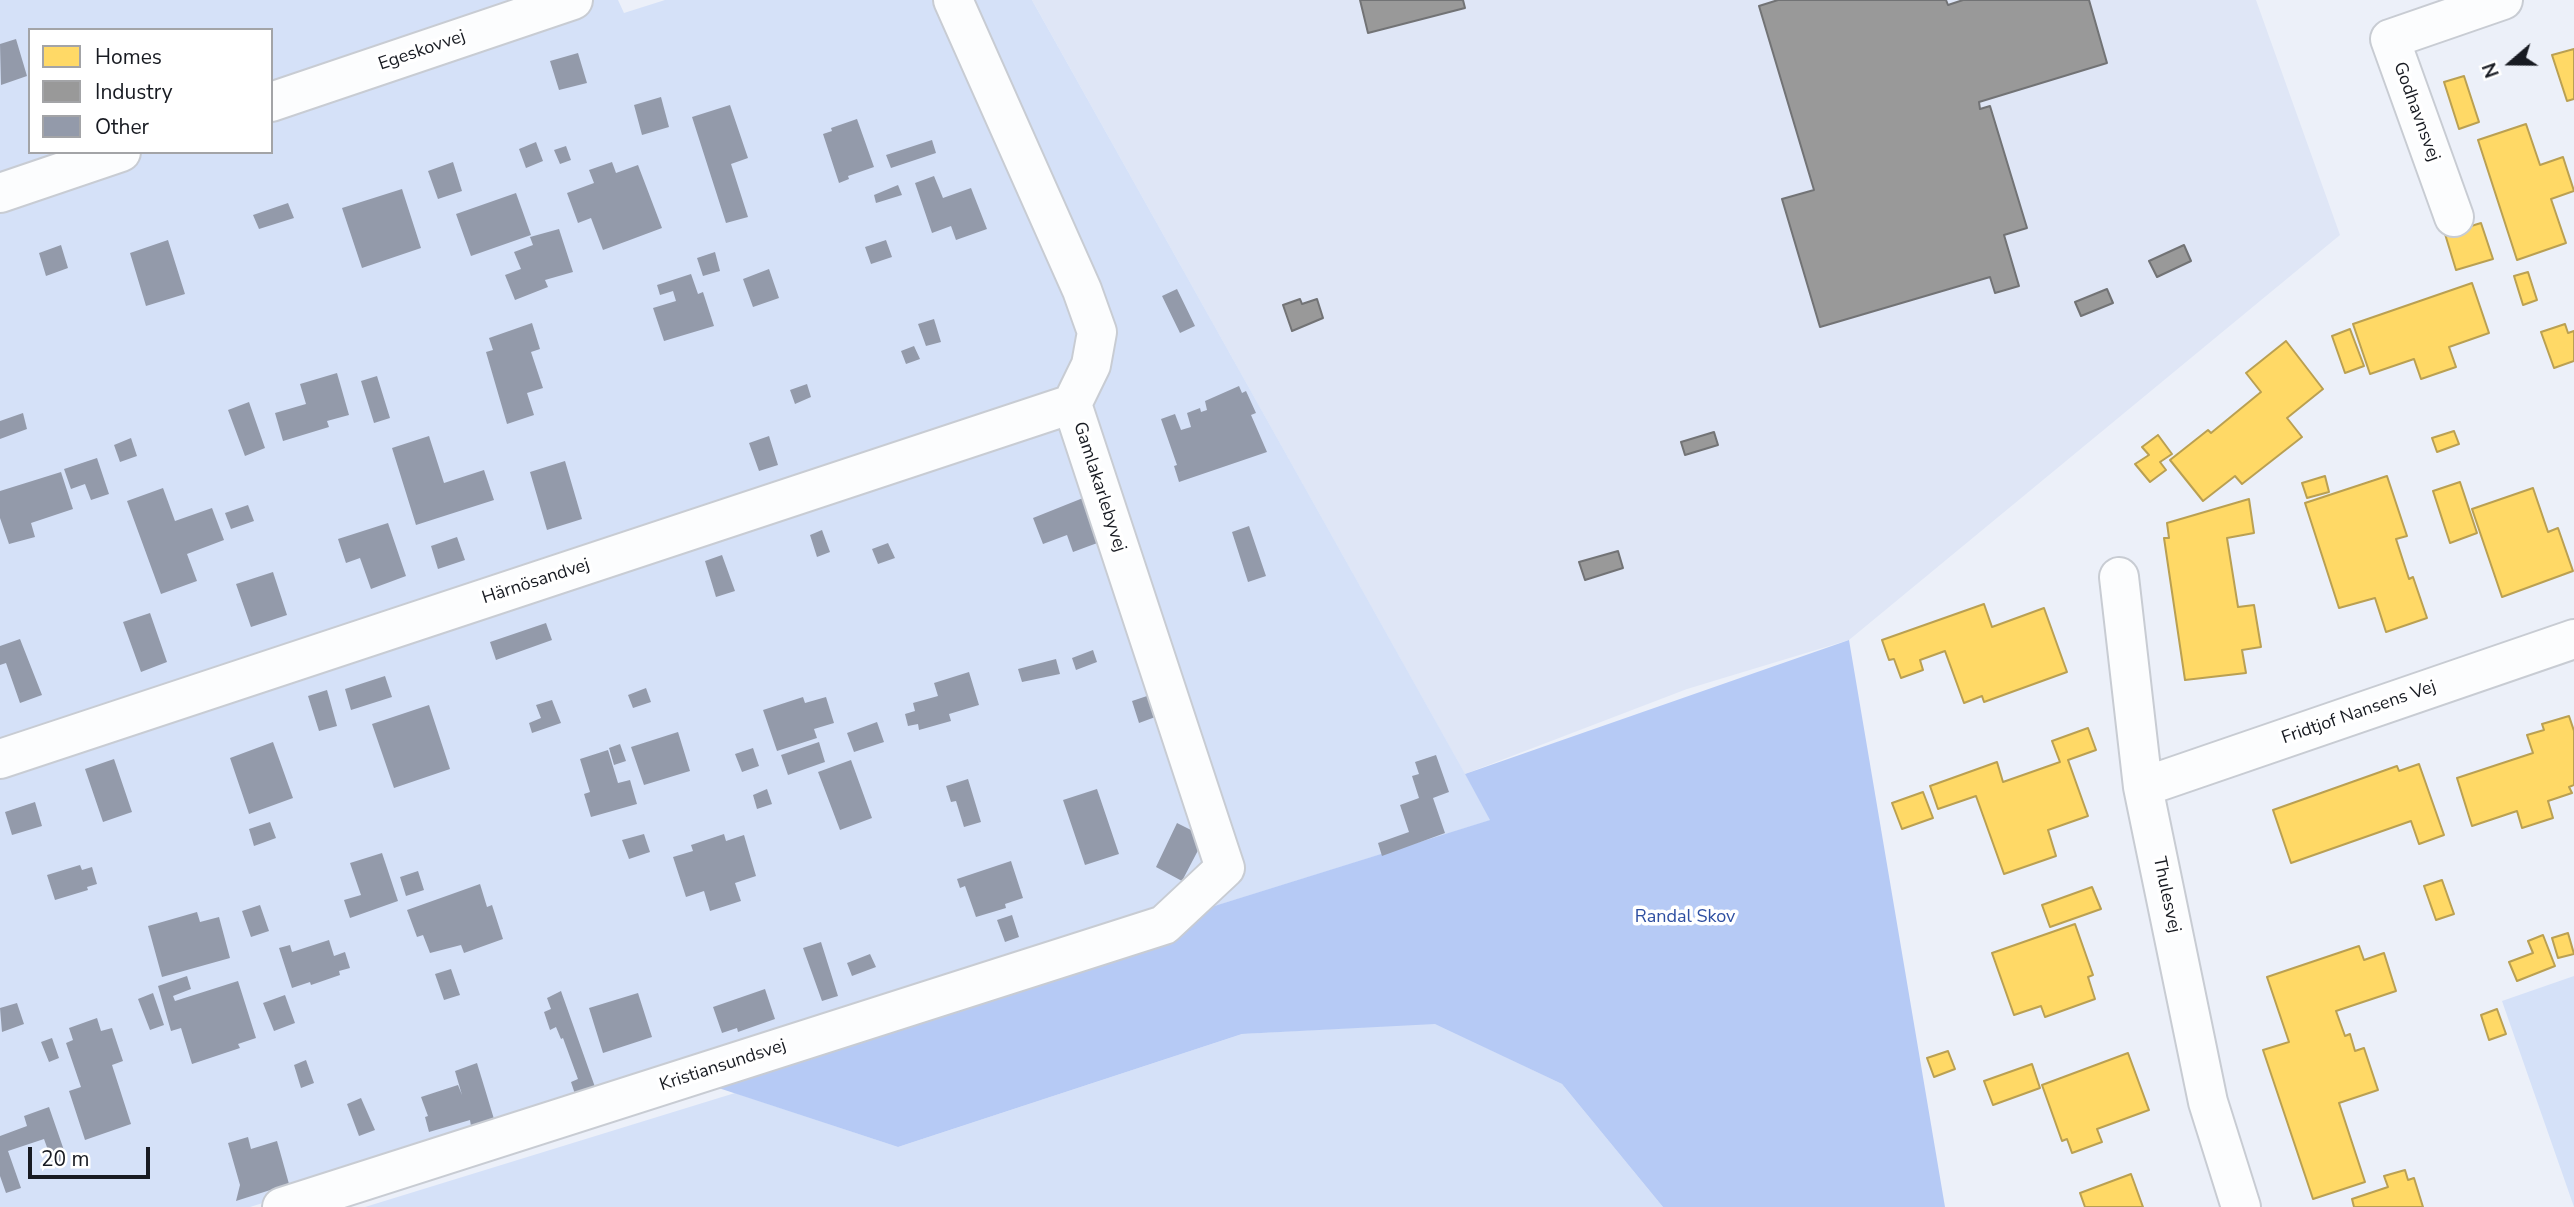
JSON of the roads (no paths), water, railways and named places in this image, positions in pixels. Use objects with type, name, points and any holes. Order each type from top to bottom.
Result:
[{"type":"street","name":"Egeskovvej","points":[[273,101],[573,0]]},
{"type":"street","name":"Gamlakarlebyvej","points":[[953,0],[1082,290],[1097,332],[1091,365],[1072,404],[1225,868],[1164,925]]},
{"type":"street","name":"Godhavnsvej","points":[[2454,217],[2390,39],[2503,0]]},
{"type":"street","points":[[0,193],[115,154]]},
{"type":"street","name":"Härnösandvej","points":[[0,759],[1072,404]]},
{"type":"street","name":"Thulesvej","points":[[2119,577],[2144,787],[2208,1102],[2241,1207]]},
{"type":"street","name":"Fridtjof Nansens Vej","points":[[2144,787],[2574,639]]},
{"type":"street","name":"Kristiansundsvej","points":[[282,1207],[1164,925]]},
{"type":"park label","name":"Randal Skov","points":[[1685,918]]}]
